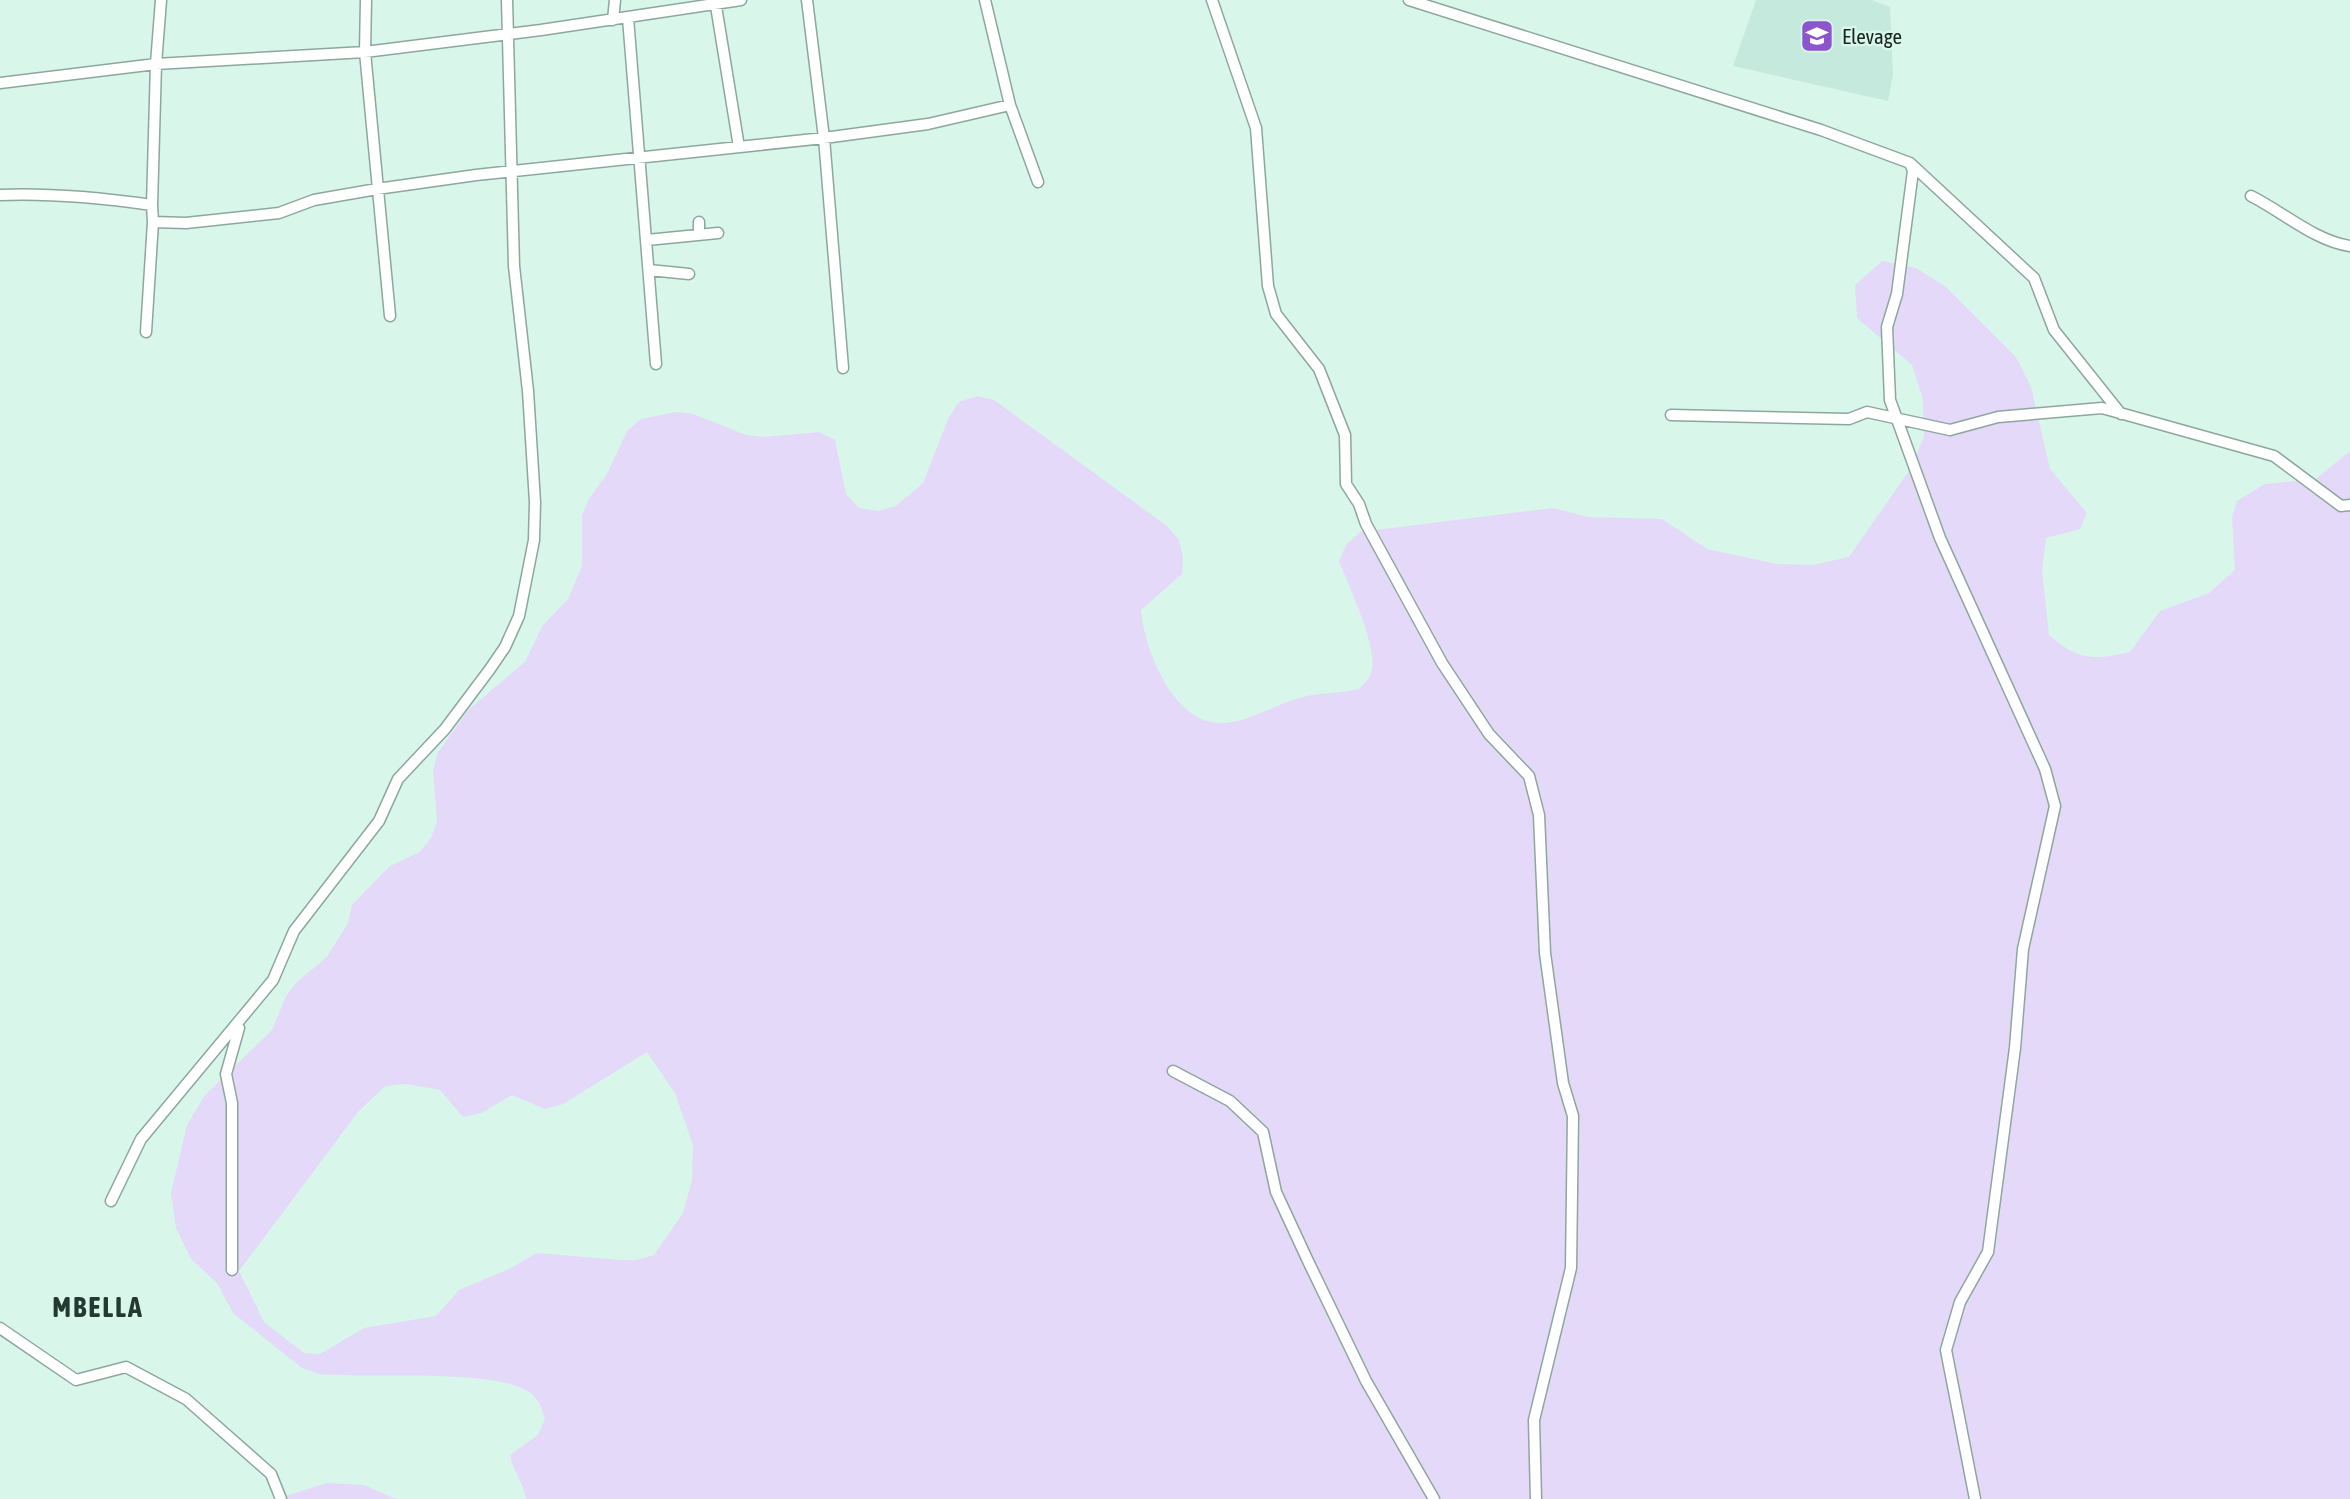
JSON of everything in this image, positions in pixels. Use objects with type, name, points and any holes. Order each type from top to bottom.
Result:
[{"type":"street","points":[[146,332],[153,222],[156,64],[161,0]]},
{"type":"street","points":[[366,0],[365,52],[390,316]]},
{"type":"street","points":[[111,1201],[141,1139],[240,1024],[273,980],[294,931],[379,821],[398,779],[438,738],[490,669],[505,647],[519,616],[534,540],[535,502],[528,391],[514,266],[510,34],[507,0]]},
{"type":"street","points":[[612,20],[615,0]]},
{"type":"street","points":[[0,83],[156,64],[365,52],[716,6],[741,0]]},
{"type":"street","points":[[807,0],[824,138],[843,368]]},
{"type":"street","points":[[985,0],[1010,105],[1038,182]]},
{"type":"street","points":[[1212,0],[1256,128],[1268,286],[1276,314],[1319,369],[1345,435],[1346,484],[1359,504],[1366,524],[1442,663],[1489,734],[1529,776],[1539,815],[1545,953],[1563,1083],[1573,1116],[1572,1268],[1534,1420],[1536,1499]]},
{"type":"street","points":[[1409,0],[1808,125],[1910,163],[2035,278],[2054,330],[2121,414]]},
{"type":"street","points":[[716,6],[739,147]]},
{"type":"street","points":[[628,18],[656,364]]},
{"type":"street","points":[[153,222],[186,223],[279,213],[314,200],[377,189],[513,171],[824,138],[928,124],[1010,105]]},
{"type":"street","points":[[1910,163],[1913,171],[1897,294],[1887,327],[1890,400],[1940,538],[2045,769],[2055,806],[2023,949],[2015,1048],[1988,1252],[1960,1303],[1946,1350],[1975,1499]]},
{"type":"street","points":[[0,195],[100,198],[152,205]]},
{"type":"street","points":[[2251,196],[2332,243],[2350,246]]},
{"type":"street","points":[[699,222],[699,234]]},
{"type":"street","points":[[647,240],[718,233]]},
{"type":"street","points":[[649,270],[688,274]]},
{"type":"street","points":[[1671,415],[1849,419],[1867,412],[1950,430],[1998,416],[2102,408],[2274,456],[2341,506],[2350,505]]},
{"type":"street","points":[[232,1270],[232,1104],[226,1074],[240,1024]]},
{"type":"street","points":[[1173,1071],[1230,1101],[1263,1132],[1276,1192],[1308,1261],[1366,1381],[1434,1499]]},
{"type":"street","points":[[0,1328],[76,1380],[126,1367],[186,1399],[271,1474],[281,1499]]},
{"type":"shaded area","name":"Elevage","points":[[1756,0],[1872,0],[1890,7],[1893,75],[1888,101],[1733,66]]},
{"type":"shaded area","points":[[1882,261],[1916,268],[1945,286],[2016,357],[2031,387],[2050,469],[2087,513],[2080,529],[2046,538],[2042,571],[2049,635],[2078,654],[2096,657],[2130,652],[2160,611],[2209,593],[2235,570],[2232,518],[2237,501],[2265,484],[2316,479],[2350,451],[2350,1499],[526,1499],[510,1455],[538,1435],[545,1419],[540,1404],[529,1392],[512,1385],[460,1377],[319,1374],[302,1368],[233,1313],[217,1283],[191,1259],[176,1228],[171,1193],[187,1125],[205,1095],[272,1030],[286,996],[297,982],[327,957],[348,923],[352,905],[390,866],[420,852],[431,838],[437,821],[433,771],[437,754],[468,710],[525,662],[543,625],[568,599],[582,566],[582,515],[589,499],[607,474],[627,431],[641,419],[676,412],[693,414],[746,435],[765,437],[819,432],[835,440],[846,494],[859,508],[879,511],[896,506],[923,483],[949,417],[959,402],[977,396],[994,400],[1167,526],[1179,540],[1183,558],[1182,574],[1141,610],[1143,626],[1155,662],[1174,696],[1187,710],[1202,719],[1218,723],[1229,722],[1307,696],[1359,689],[1369,678],[1372,666],[1368,636],[1339,561],[1346,545],[1360,532],[1553,508],[1588,517],[1662,519],[1707,549],[1777,564],[1813,565],[1849,557],[1911,468],[1924,436],[1923,399],[1912,365],[1857,318],[1855,285]],"holes":[[[647,1052],[675,1093],[693,1145],[692,1180],[683,1213],[654,1255],[637,1260],[620,1260],[537,1253],[509,1269],[459,1290],[436,1316],[364,1328],[320,1354],[304,1353],[264,1322],[239,1271],[358,1112],[385,1086],[406,1084],[440,1090],[463,1117],[481,1113],[512,1095],[545,1109],[563,1104]]]},
{"type":"shaded area","points":[[327,1483],[364,1485],[396,1499],[276,1499]]},
{"type":"place","name":"Elevage","points":[[1817,36]]},
{"type":"district","name":"MBELLA","points":[[98,1307]]}]
